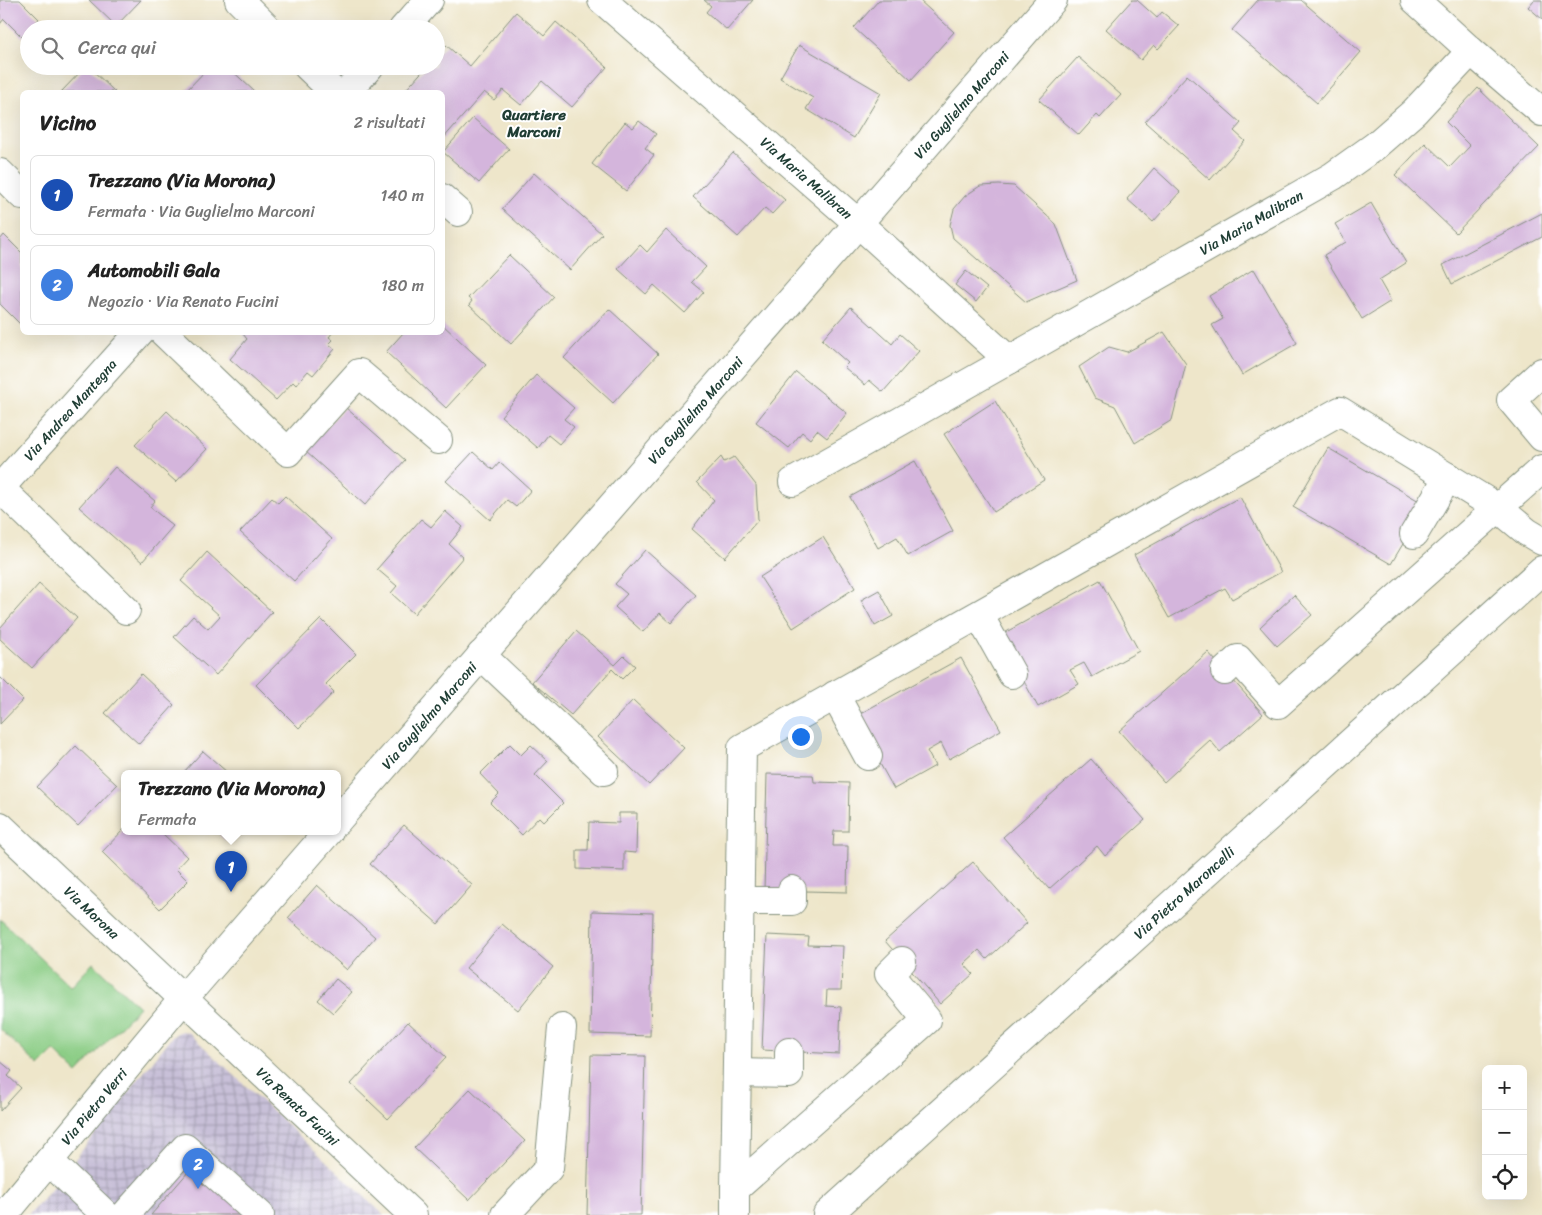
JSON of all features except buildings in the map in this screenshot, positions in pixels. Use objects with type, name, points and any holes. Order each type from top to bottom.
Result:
[{"type":"street","points":[[239,0],[259,20]]},
{"type":"street","points":[[411,20],[429,0]]},
{"type":"street","name":"Via Maria Malibran","points":[[602,0],[858,222],[1009,360]]},
{"type":"street","name":"Via Guglielmo Marconi","points":[[341,816],[1053,0]]},
{"type":"street","points":[[1415,0],[1471,52],[1542,112]]},
{"type":"street","name":"Via Maria Malibran","points":[[793,482],[1333,176],[1375,146],[1414,112],[1471,52]]},
{"type":"street","points":[[316,75],[332,90]]},
{"type":"street","points":[[349,90],[362,75]]},
{"type":"street","points":[[0,173],[20,193]]},
{"type":"street","name":"Via Andrea Mantegna","points":[[0,488],[137,335]]},
{"type":"street","points":[[166,335],[288,452],[359,373],[438,440]]},
{"type":"street","points":[[1542,372],[1511,400],[1542,437]]},
{"type":"street","points":[[735,1202],[742,748],[1340,411],[1498,508],[1527,532],[1542,541]]},
{"type":"street","points":[[1225,671],[1238,659],[1278,704],[1542,469]]},
{"type":"street","points":[[1414,534],[1448,477]]},
{"type":"street","points":[[0,488],[126,610]]},
{"type":"street","name":"Via Pietro Maroncelli","points":[[827,1215],[1542,570]]},
{"type":"street","points":[[979,615],[1012,674]]},
{"type":"street","points":[[481,655],[604,772]]},
{"type":"street","points":[[835,695],[868,756]]},
{"type":"street","name":"Via Morona","points":[[0,826],[184,998]]},
{"type":"street","points":[[184,998],[326,835]]},
{"type":"street","points":[[740,901],[792,901],[792,890]]},
{"type":"street","points":[[735,1202],[927,1020],[889,974],[902,961]]},
{"type":"street","name":"Via Pietro Verri","points":[[4,1215],[184,998]]},
{"type":"street","name":"Via Renato Fucini","points":[[184,998],[407,1213]]},
{"type":"street","points":[[505,1215],[549,1168],[562,1028]]},
{"type":"street","points":[[737,1073],[789,1074],[789,1052]]},
{"type":"street","points":[[125,1215],[185,1148],[260,1215]]},
{"type":"street","points":[[49,1161],[106,1215]]},
{"type":"shaded area","points":[[183,1031],[189,1033],[384,1215],[28,1215],[45,1197],[171,1038]]},
{"type":"green space","points":[[0,919],[71,987],[93,963],[139,1007],[77,1073],[54,1051],[39,1066],[0,1029]]},
{"type":"place","name":"Trezzano (Via Morona)","points":[[231,892]]},
{"type":"place","name":"Automobili Gala","points":[[198,1189]]},
{"type":"district","name":"Quartiere Marconi","points":[[534,124]]}]
